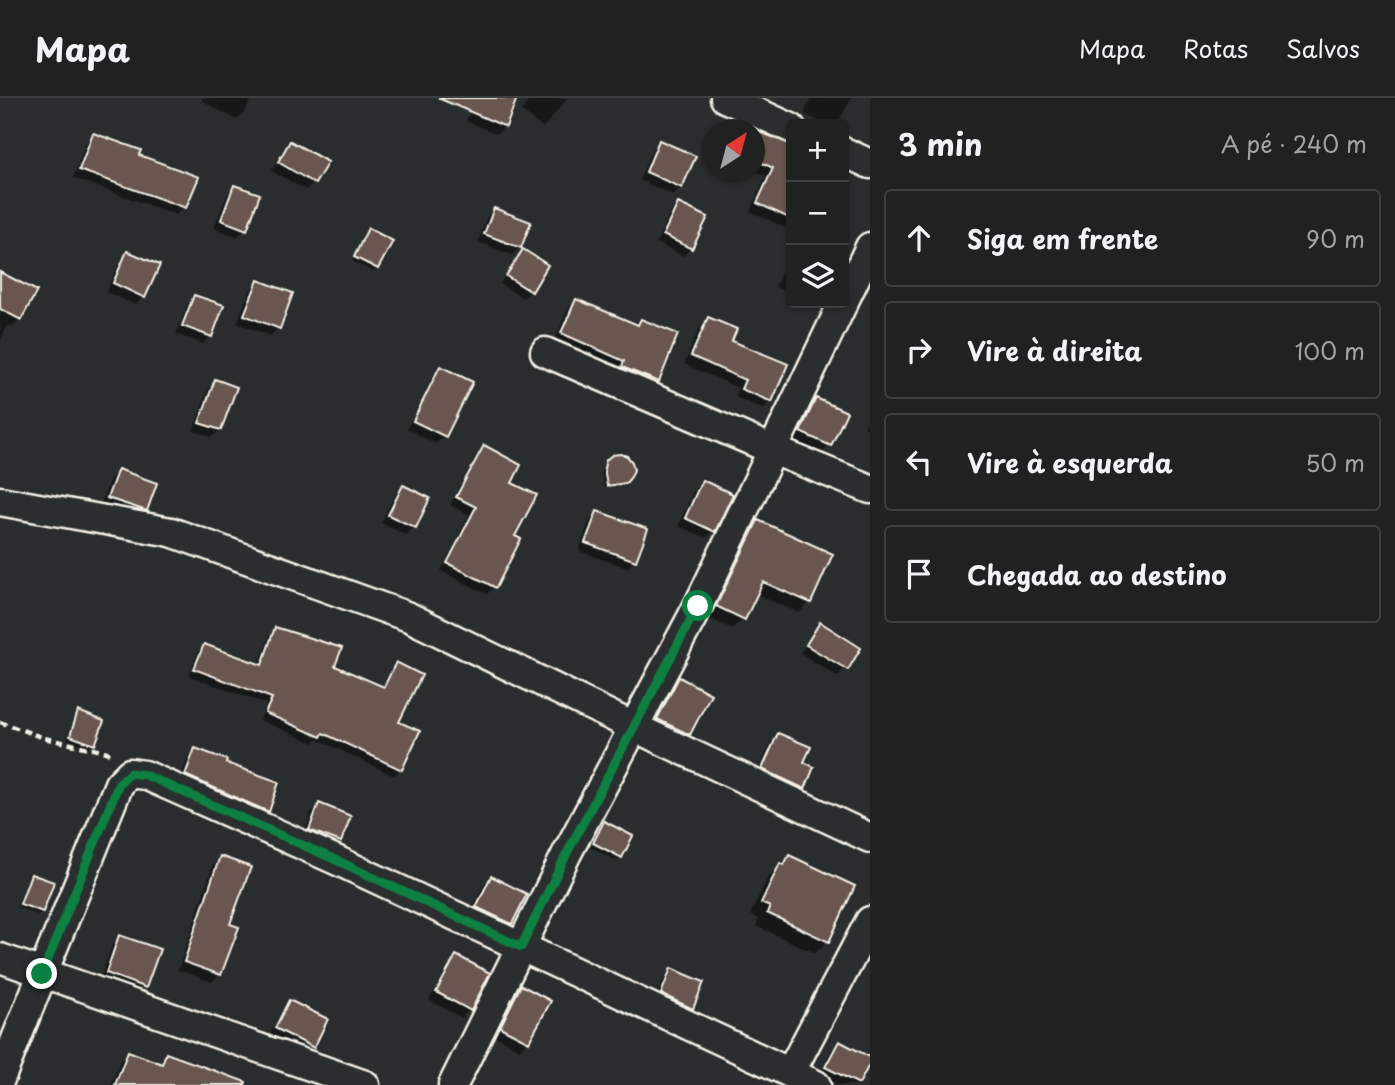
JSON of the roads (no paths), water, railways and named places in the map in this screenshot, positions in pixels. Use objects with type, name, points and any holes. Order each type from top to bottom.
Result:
[{"type":"street","points":[[725,98],[786,126]]},
{"type":"street","points":[[849,154],[870,164]]},
{"type":"street","points":[[849,290],[870,247]]},
{"type":"street","points":[[453,1085],[567,853],[698,606],[840,308]]},
{"type":"street","points":[[545,352],[870,489]]},
{"type":"street","points":[[0,501],[171,532],[409,617],[870,838]]},
{"type":"street","points":[[0,1079],[119,783],[130,773],[145,775],[208,803],[816,1085]]},
{"type":"street","points":[[790,1073],[870,921]]},
{"type":"street","points":[[0,958],[365,1085]]}]
